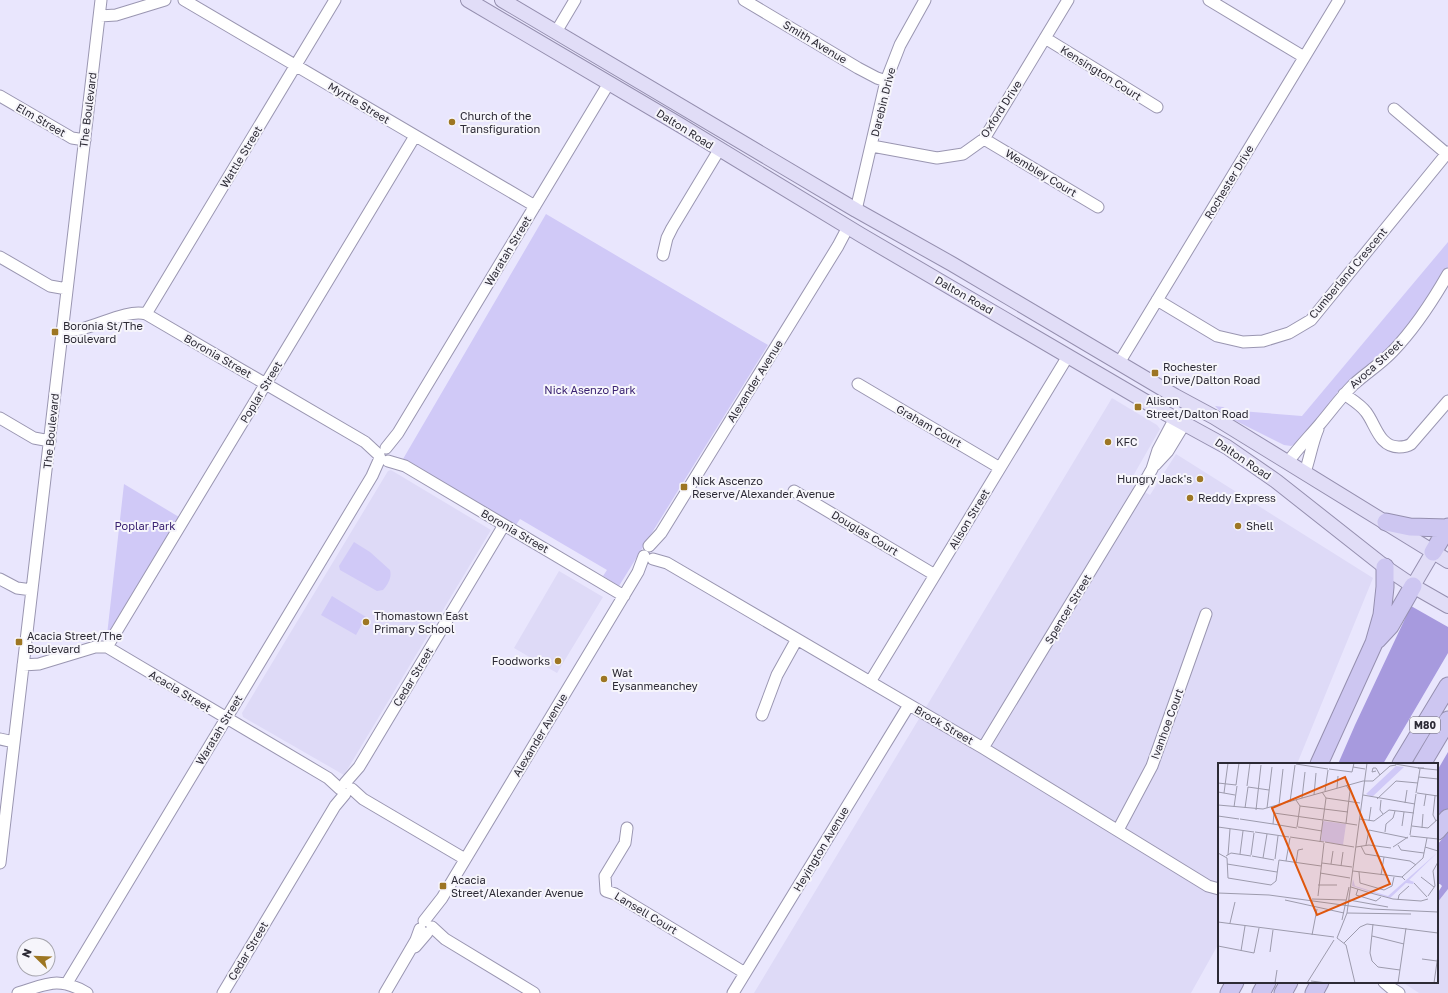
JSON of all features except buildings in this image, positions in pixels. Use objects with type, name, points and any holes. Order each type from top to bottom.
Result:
[{"type":"highway","points":[[1386,522],[1410,526],[1448,527],[1433,552]]},
{"type":"highway","points":[[1319,763],[1374,643],[1382,615],[1385,587],[1385,567]]},
{"type":"highway","points":[[1374,643],[1390,626],[1413,586]]},
{"type":"highway","name":"M80","points":[[1403,763],[1448,686]]},
{"type":"highway","name":"M80","points":[[1423,763],[1448,720]]},
{"type":"highway","points":[[1438,830],[1448,818]]},
{"type":"highway","points":[[1229,993],[1234,983]]},
{"type":"highway","points":[[1260,993],[1266,983]]},
{"type":"highway","points":[[1283,993],[1288,983]]},
{"type":"highway","points":[[1314,993],[1319,983]]},
{"type":"main road","name":"Dalton Road","points":[[468,0],[680,125],[848,227],[1227,447],[1276,481],[1385,567],[1413,586],[1448,606]]},
{"type":"main road","name":"Dalton Road","points":[[502,0],[856,210],[952,264],[1119,363],[1214,417],[1448,561]]},
{"type":"main road","name":"Waratah Street","points":[[609,83],[618,68]]},
{"type":"main road","points":[[848,227],[856,210]]},
{"type":"main road","name":"Spencer Street","points":[[1180,421],[1190,404]]},
{"type":"main road","points":[[1413,586],[1433,552]]},
{"type":"street","name":"The Boulevard","points":[[0,863],[102,0]]},
{"type":"street","points":[[100,16],[112,16],[165,0]]},
{"type":"street","name":"Myrtle Street","points":[[184,0],[535,206]]},
{"type":"street","name":"Wattle Street","points":[[146,314],[335,0]]},
{"type":"street","points":[[556,32],[575,0]]},
{"type":"street","name":"Smith Avenue","points":[[744,0],[858,68],[886,81]]},
{"type":"street","name":"Darebin Drive","points":[[856,210],[886,81],[900,45],[925,0]]},
{"type":"street","name":"Oxford Drive","points":[[872,146],[937,158],[963,154],[984,139],[1068,0]]},
{"type":"street","points":[[1209,0],[1304,57]]},
{"type":"street","name":"Rochester Drive","points":[[1119,363],[1339,0]]},
{"type":"street","name":"Kensington Court","points":[[1045,38],[1157,107]]},
{"type":"street","name":"Waratah Street","points":[[67,983],[609,83]]},
{"type":"street","name":"Elm Street","points":[[0,96],[67,135],[76,139],[85,140]]},
{"type":"street","points":[[1394,109],[1448,153]]},
{"type":"street","name":"Poplar Street","points":[[107,648],[415,136]]},
{"type":"street","name":"Wembley Court","points":[[984,139],[1098,207]]},
{"type":"street","points":[[663,255],[667,238],[672,228],[719,150]]},
{"type":"street","name":"Cumberland Crescent","points":[[1157,300],[1217,336],[1236,341],[1263,342],[1289,333],[1311,320],[1448,153]]},
{"type":"street","name":"Alexander Avenue","points":[[385,993],[408,955],[427,928],[442,898],[638,572],[652,554],[661,534],[838,246],[848,227]]},
{"type":"street","points":[[0,257],[50,286],[68,289]]},
{"type":"street","name":"Avoca Street","points":[[1288,462],[1344,394],[1392,352],[1413,328],[1430,304],[1448,274]]},
{"type":"street","name":"Avoca Street","points":[[1430,304],[1448,287]]},
{"type":"street","points":[[62,331],[82,329],[134,313],[146,314]]},
{"type":"street","name":"Boronia Street","points":[[146,314],[624,596]]},
{"type":"street","name":"Alison Street","points":[[870,682],[1068,356]]},
{"type":"street","name":"Graham Court","points":[[858,384],[1000,468]]},
{"type":"street","points":[[1344,394],[1366,411],[1382,440],[1395,447],[1409,446],[1448,401]]},
{"type":"street","points":[[0,418],[34,438],[50,441]]},
{"type":"street","name":"Spencer Street","points":[[983,748],[1152,469],[1158,450],[1180,421]]},
{"type":"street","name":"Avoca Street","points":[[1305,472],[1310,460],[1315,437],[1321,423]]},
{"type":"street","name":"Douglas Court","points":[[794,491],[935,575]]},
{"type":"street","name":"Cedar Street","points":[[223,993],[504,525]]},
{"type":"street","name":"Brock Street","points":[[652,554],[983,748],[1208,886],[1218,889]]},
{"type":"street","points":[[0,579],[17,588],[32,590]]},
{"type":"street","name":"Ivanhoe Court","points":[[1118,830],[1152,766],[1206,614]]},
{"type":"street","points":[[762,715],[777,675],[797,639]]},
{"type":"street","points":[[23,665],[39,664],[95,647],[107,648]]},
{"type":"street","name":"Acacia Street","points":[[107,648],[466,859]]},
{"type":"street","name":"Heyington Avenue","points":[[733,993],[909,705]]},
{"type":"street","points":[[0,739],[14,742]]},
{"type":"street","name":"Lansell Court","points":[[628,828],[625,843],[605,876],[606,891],[615,894],[745,973]]},
{"type":"street","points":[[427,928],[534,993]]},
{"type":"street","points":[[18,993],[48,983],[67,983],[87,993]]},
{"type":"street","points":[[1385,983],[1399,993]]},
{"type":"shaded area","points":[[1112,398],[1157,425],[1160,429],[1129,483],[1150,495],[1176,454],[1373,578],[1297,763],[1218,763],[1218,945],[1191,993],[754,993]]},
{"type":"shaded area","name":"Thomastown East Primary School","points":[[391,470],[491,530],[344,775],[243,717],[242,713],[388,471]]},
{"type":"shaded area","points":[[559,571],[603,597],[557,673],[514,648]]},
{"type":"shaded area","points":[[1411,606],[1448,627],[1448,653],[1384,763],[1338,763]]},
{"type":"shaded area","points":[[1448,752],[1448,809],[1438,820],[1438,769]]},
{"type":"shaded area","points":[[1448,832],[1448,889],[1438,902],[1438,892],[1442,886],[1438,884],[1438,844]]},
{"type":"shaded area","points":[[1448,889],[1448,993],[1419,993],[1404,983],[1438,983],[1438,902]]},
{"type":"green space","name":"Nick Asenzo Park","points":[[546,214],[768,345],[619,586],[603,576],[607,570],[520,519],[516,525],[403,459]]},
{"type":"green space","points":[[1448,242],[1448,267],[1438,287],[1395,341],[1337,393],[1298,443],[1291,446],[1284,445],[1224,415],[1215,406],[1223,407],[1228,410],[1302,416]]},
{"type":"green space","name":"Poplar Park","points":[[124,484],[179,517],[107,635]]},
{"type":"green space","points":[[354,542],[370,552],[390,570],[389,581],[383,590],[377,591],[340,570],[339,566]]},
{"type":"green space","points":[[332,596],[366,617],[356,635],[321,615]]},
{"type":"place","name":"Church of the Transfiguration","points":[[452,122]]},
{"type":"place","name":"Boronia St/The Boulevard","points":[[55,332]]},
{"type":"place","name":"Rochester Drive/Dalton Road","points":[[1155,373]]},
{"type":"place","name":"Alison Street/Dalton Road","points":[[1138,407]]},
{"type":"place","name":"KFC","points":[[1108,442]]},
{"type":"place","name":"Hungry Jack's","points":[[1200,479]]},
{"type":"place","name":"Nick Ascenzo Reserve/Alexander Avenue","points":[[684,487]]},
{"type":"place","name":"Reddy Express","points":[[1190,498]]},
{"type":"place","name":"Shell","points":[[1238,526]]},
{"type":"place","name":"Thomastown East Primary School","points":[[366,622]]},
{"type":"place","name":"Acacia Street/The Boulevard","points":[[19,642]]},
{"type":"place","name":"Foodworks","points":[[558,661]]},
{"type":"place","name":"Wat Eysanmeanchey","points":[[604,679]]},
{"type":"place","name":"Acacia Street/Alexander Avenue","points":[[443,886]]}]
